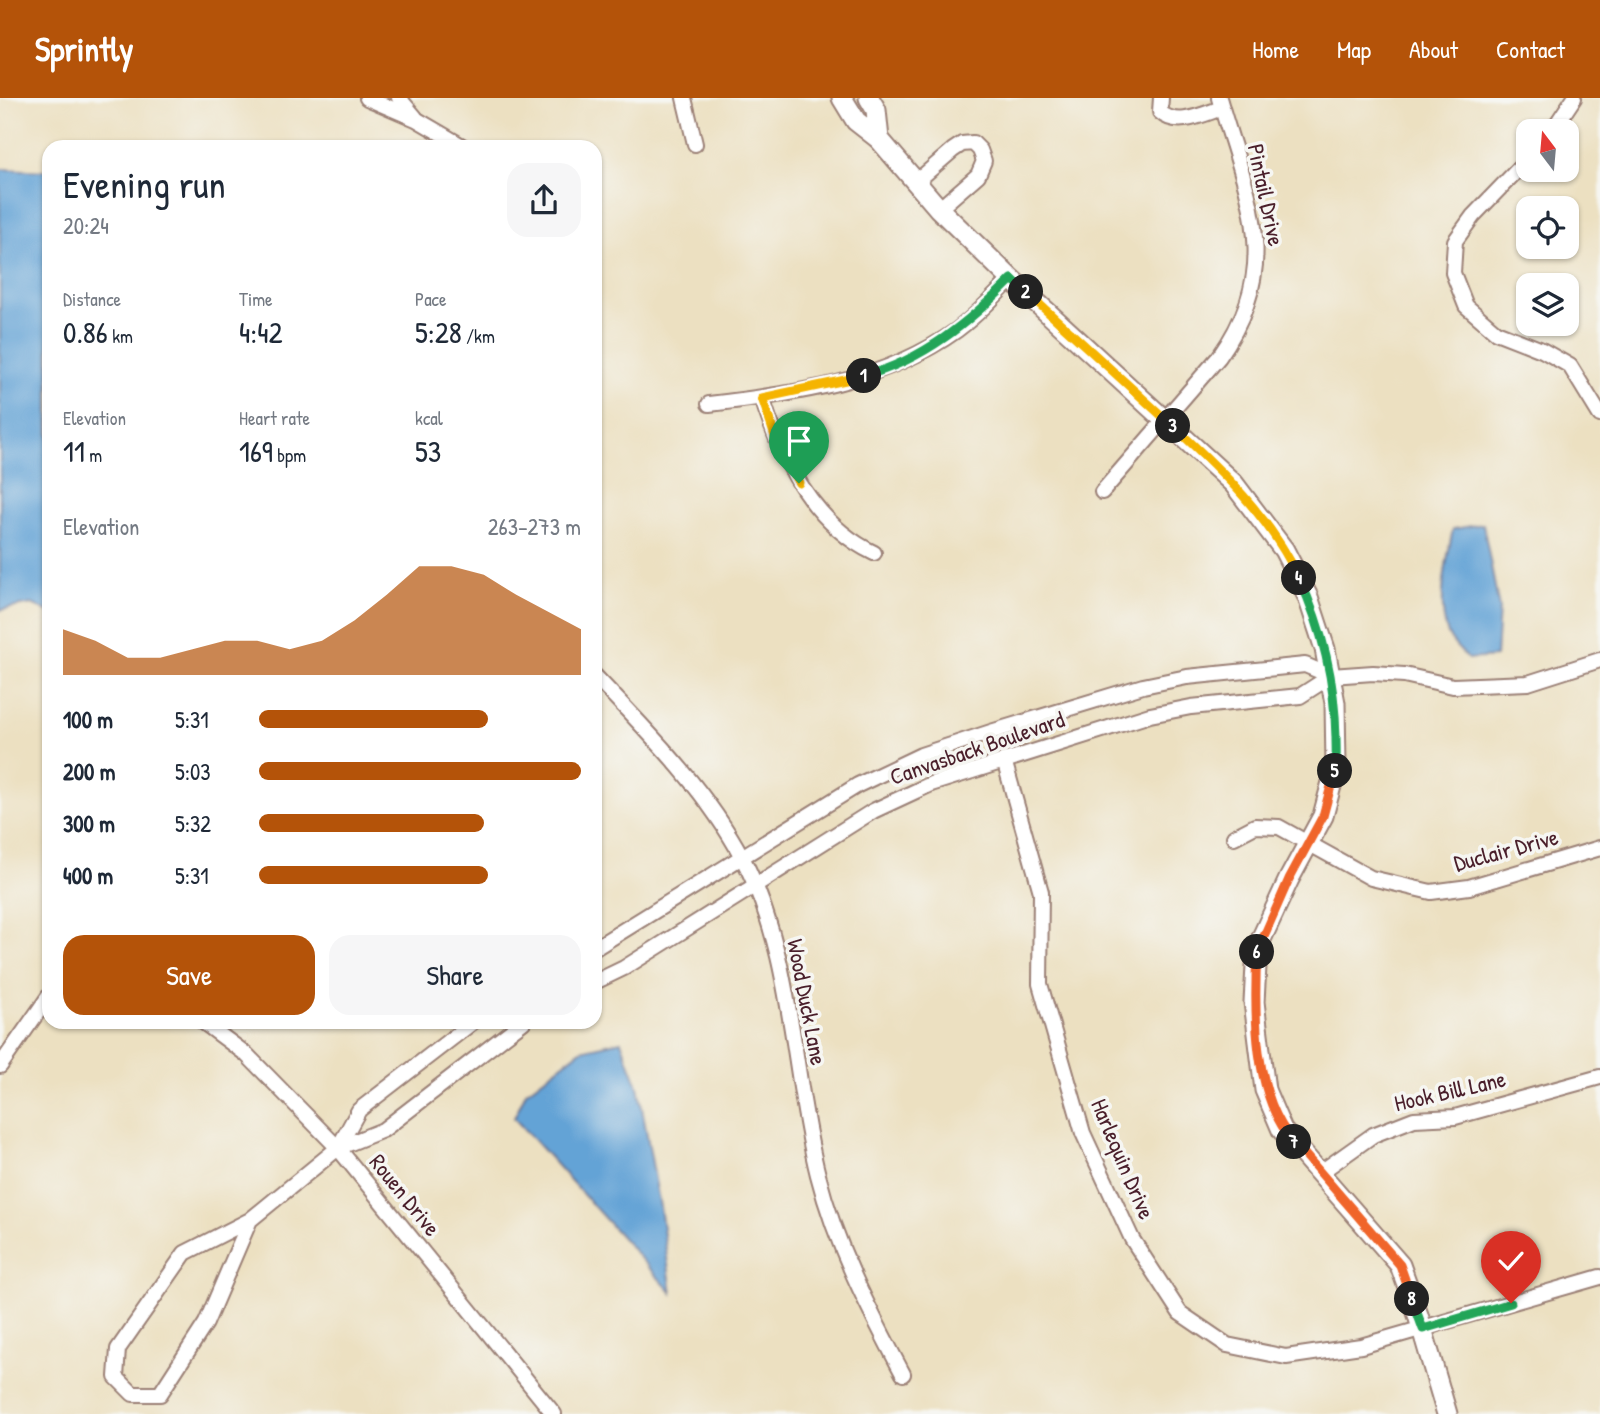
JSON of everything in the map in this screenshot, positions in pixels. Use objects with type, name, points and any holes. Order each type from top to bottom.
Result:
[{"type":"street","points":[[367,98],[416,118],[452,140]]},
{"type":"street","points":[[399,98],[416,118]]},
{"type":"street","points":[[684,98],[695,144]]},
{"type":"street","points":[[842,98],[856,121],[879,139],[939,209],[1234,484],[1284,550],[1308,597],[1331,676],[1335,703],[1336,767],[1323,816],[1257,948],[1254,1002],[1265,1090],[1282,1130],[1400,1265],[1423,1329],[1447,1414]]},
{"type":"street","points":[[869,98],[876,110],[879,139]]},
{"type":"street","name":"Pintail Drive","points":[[1102,492],[1202,379],[1231,340],[1250,299],[1255,278],[1257,245],[1254,225],[1221,103],[1182,120],[1167,118],[1160,112],[1161,98]]},
{"type":"street","points":[[1560,119],[1574,98]]},
{"type":"street","points":[[916,182],[962,144],[973,143],[980,150],[984,161],[978,175],[939,209]]},
{"type":"street","points":[[1516,171],[1473,216],[1455,241],[1453,273],[1465,306],[1496,332],[1542,350],[1570,366],[1600,415]]},
{"type":"street","points":[[709,404],[762,398],[842,382],[902,363],[957,330],[1012,279]]},
{"type":"street","points":[[762,398],[777,442],[804,491],[840,531],[874,553]]},
{"type":"street","name":"Canvasback Boulevard","points":[[602,944],[858,785],[884,772],[920,755],[1143,686],[1187,677],[1305,665],[1331,676],[1373,673],[1404,675],[1453,686],[1528,682],[1600,660]]},
{"type":"street","name":"Canvasback Boulevard","points":[[602,979],[624,968],[873,811],[931,784],[1150,715],[1191,707],[1300,696],[1331,676]]},
{"type":"street","name":"Wood Duck Lane","points":[[602,683],[669,754],[722,824],[755,886],[775,944],[792,1031],[801,1099],[818,1176],[842,1249],[870,1312],[903,1374]]},
{"type":"street","name":"Harlequin Drive","points":[[1003,760],[1041,892],[1040,984],[1083,1133],[1132,1239],[1180,1313],[1227,1345],[1286,1357],[1361,1346],[1600,1277]]},
{"type":"street","name":"Duclair Drive","points":[[1234,837],[1255,826],[1279,827],[1371,878],[1431,891],[1469,887],[1600,848]]},
{"type":"street","points":[[0,1066],[42,1006]]},
{"type":"street","name":"Rouen Drive","points":[[212,1029],[246,1054],[338,1147],[554,1414]]},
{"type":"street","points":[[338,1147],[359,1110],[464,1029]]},
{"type":"street","points":[[250,1220],[206,1323],[160,1394],[133,1394],[116,1377],[118,1349],[186,1253],[250,1220],[338,1147],[383,1130],[514,1029]]},
{"type":"street","name":"Hook Bill Lane","points":[[1321,1172],[1373,1135],[1414,1119],[1455,1117],[1600,1077]]},
{"type":"water","points":[[0,169],[42,171],[42,609],[32,604],[0,610]]},
{"type":"water","points":[[1483,524],[1499,608],[1496,657],[1468,659],[1452,641],[1446,627],[1443,613],[1444,584],[1453,529]]},
{"type":"water","points":[[621,1041],[638,1086],[672,1293],[514,1118],[526,1092],[581,1050]]},
{"type":"route","points":[[799,483],[777,442],[762,398],[842,382],[902,363],[957,330],[1012,279],[1234,484],[1269,527],[1297,573],[1325,649],[1335,703],[1336,767],[1323,816],[1289,879],[1257,948],[1254,1002],[1265,1090],[1282,1130],[1400,1265],[1423,1329],[1511,1303]]}]
